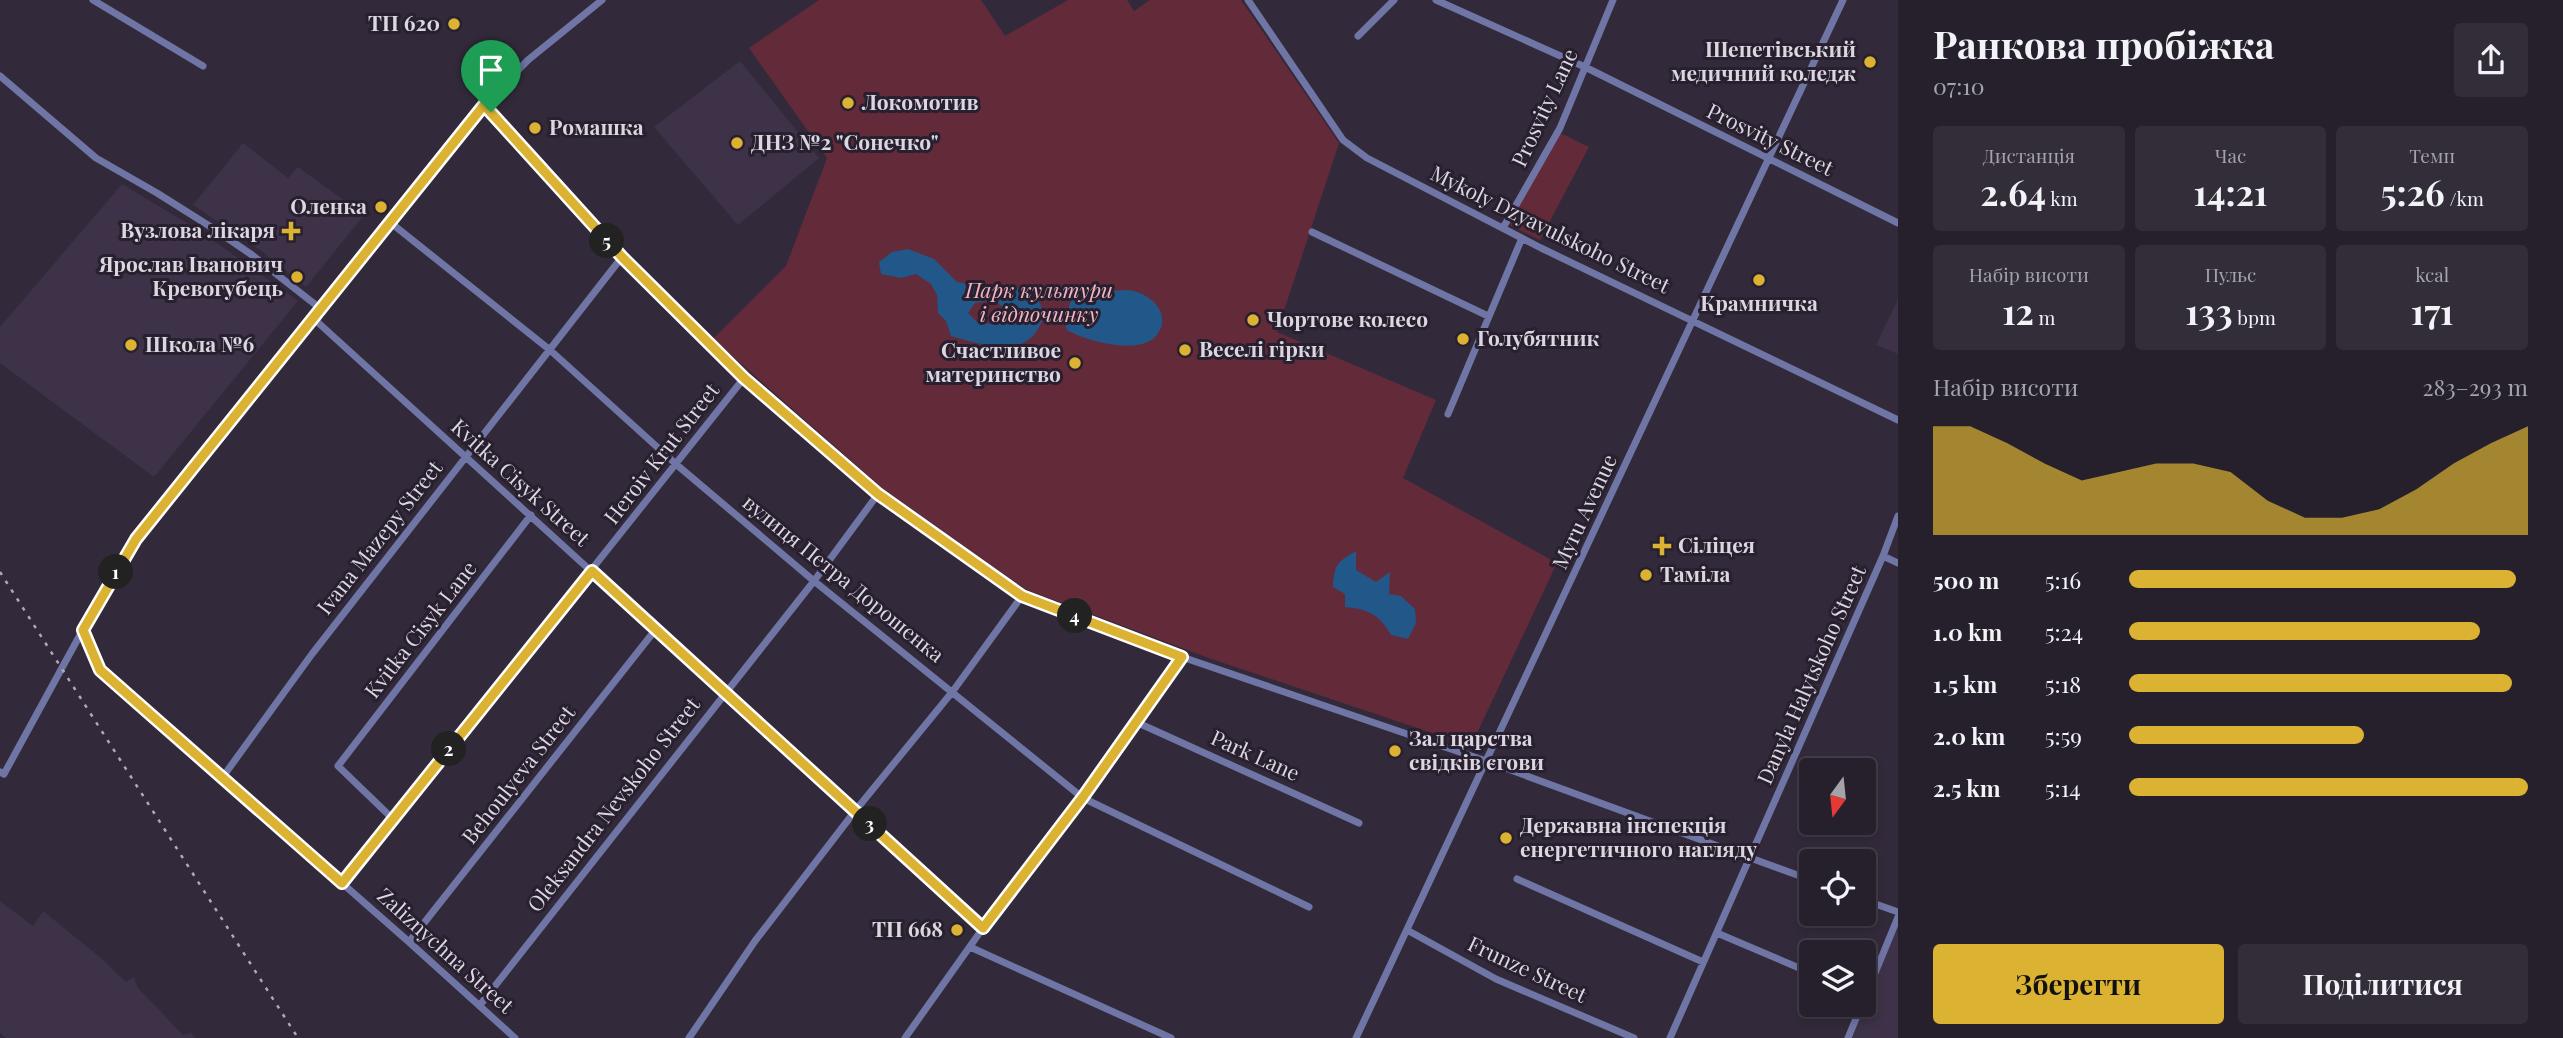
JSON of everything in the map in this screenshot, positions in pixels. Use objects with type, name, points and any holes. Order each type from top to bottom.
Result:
[{"type":"street","points":[[93,0],[203,66]]},
{"type":"street","points":[[0,772],[4,774],[136,539],[484,105],[528,60],[602,0]]},
{"type":"street","name":"Mykoly Dzyavulskoho Street","points":[[1248,0],[1343,140],[1367,158],[1522,239],[1898,420]]},
{"type":"street","points":[[1358,36],[1394,0]]},
{"type":"street","name":"Prosvity Street","points":[[1436,0],[1585,67],[1898,223]]},
{"type":"street","name":"Prosvity Lane","points":[[1503,228],[1560,128],[1613,0]]},
{"type":"street","name":"Myru Avenue","points":[[1356,1038],[1843,0]]},
{"type":"street","points":[[0,75],[96,158],[157,192],[211,227],[321,309]]},
{"type":"street","points":[[484,105],[622,257],[744,378],[878,494],[1022,596],[1182,657],[1486,761],[1799,875]]},
{"type":"street","name":"вулиця Петра Дорошенка","points":[[391,223],[550,350],[677,465],[814,580],[1083,797],[1309,907]]},
{"type":"street","points":[[1312,232],[1488,316]]},
{"type":"street","points":[[1448,414],[1522,239]]},
{"type":"street","name":"Ivana Mazepy Street","points":[[222,778],[312,653],[622,257]]},
{"type":"street","name":"Kvitka Cisyk Street","points":[[313,318],[983,928]]},
{"type":"street","name":"Heroiv Krut Street","points":[[342,883],[744,378]]},
{"type":"street","name":"Oleksandra Nevskoho Street","points":[[480,1005],[814,580],[878,494]]},
{"type":"street","name":"Kvitka Cisyk Lane","points":[[393,819],[338,766],[531,516]]},
{"type":"street","name":"Danyla Halytskoho Street","points":[[1670,1038],[1883,556],[1898,516]]},
{"type":"street","points":[[1883,556],[1898,563]]},
{"type":"street","points":[[689,1038],[755,941],[855,811],[953,691],[1022,596]]},
{"type":"street","name":"Behoulyeva Street","points":[[409,942],[656,629]]},
{"type":"street","name":"Zaliznychna Street","points":[[83,630],[100,670],[515,1038]]},
{"type":"street","points":[[905,1038],[983,928],[1083,797],[1182,657]]},
{"type":"street","name":"Park Lane","points":[[1136,722],[1359,822]]},
{"type":"street","points":[[1517,879],[1703,962]]},
{"type":"street","points":[[1876,905],[1898,915],[1876,969]]},
{"type":"street","name":"Frunze Street","points":[[1407,930],[1496,979],[1634,1038]]},
{"type":"street","points":[[1717,933],[1799,968]]},
{"type":"street","points":[[970,947],[1171,1038]]},
{"type":"street","points":[[1848,1038],[1857,1017]]},
{"type":"shaded area","name":"ДНЗ №2 \"Сонечко\"","points":[[740,61],[819,158],[738,225],[654,127]]},
{"type":"shaded area","name":"Вузлова лікаря","points":[[243,143],[288,178],[298,167],[364,215],[306,287],[255,246],[193,205]]},
{"type":"shaded area","name":"Школа №6","points":[[122,184],[200,231],[298,301],[154,477],[0,363],[0,327]]},
{"type":"shaded area","points":[[1898,299],[1898,354],[1876,345]]},
{"type":"shaded area","points":[[0,901],[33,926],[43,911],[126,982],[134,977],[138,988],[183,1035],[191,1033],[196,1038],[6,1038],[0,1033]]},
{"type":"shaded area","points":[[1898,926],[1898,1038],[1852,1038],[1861,1017],[1876,1017],[1876,980]]},
{"type":"green space","name":"Парк культури і відпочинку","points":[[819,0],[981,0],[1005,36],[1068,0],[1127,0],[1134,11],[1150,0],[1241,0],[1339,143],[1277,332],[1436,400],[1403,478],[1557,563],[1471,746],[1206,657],[1025,589],[882,488],[713,339],[786,266],[827,158],[749,48]]},
{"type":"green space","points":[[1560,133],[1589,147],[1540,240],[1511,226],[1510,220]]},
{"type":"water","points":[[908,249],[934,259],[957,282],[986,287],[1017,287],[1026,294],[1035,292],[1042,308],[1043,319],[1030,338],[1010,347],[987,345],[951,336],[946,321],[938,313],[937,295],[931,284],[916,274],[901,278],[881,274],[879,262],[892,252]],"holes":[[[993,300],[1004,308],[1003,318],[992,324],[977,322],[968,313],[975,303]]]},
{"type":"water","points":[[1126,290],[1143,295],[1157,306],[1162,321],[1155,337],[1147,342],[1124,346],[1098,342],[1067,330],[1064,320],[1072,298],[1091,292]]},
{"type":"water","points":[[1356,551],[1356,570],[1376,582],[1390,572],[1389,594],[1401,596],[1415,609],[1416,623],[1408,639],[1391,635],[1372,614],[1345,607],[1345,594],[1333,587],[1338,565]]},
{"type":"railway","points":[[0,572],[298,1038]]},
{"type":"place","name":"ТП 620","points":[[454,24]]},
{"type":"place","name":"Шепетівський медичний коледж","points":[[1870,62]]},
{"type":"place","name":"Локомотив","points":[[848,103]]},
{"type":"place","name":"Ромашка","points":[[535,128]]},
{"type":"place","name":"ДНЗ №2 \"Сонечко\"","points":[[737,143]]},
{"type":"place","name":"Оленка","points":[[381,207]]},
{"type":"place","name":"Вузлова лікаря","points":[[291,231]]},
{"type":"place","name":"Ярослав Іванович Кревогубець","points":[[297,277]]},
{"type":"place","name":"Крамничка","points":[[1759,280]]},
{"type":"place","name":"Чортове колесо","points":[[1253,320]]},
{"type":"place","name":"Голубятник","points":[[1463,339]]},
{"type":"place","name":"Школа №6","points":[[131,345]]},
{"type":"place","name":"Веселі гірки","points":[[1185,350]]},
{"type":"place","name":"Счастливое материнство","points":[[1075,363]]},
{"type":"place","name":"Сіліцея","points":[[1662,546]]},
{"type":"place","name":"Таміла","points":[[1646,575]]},
{"type":"place","name":"Зал царства свідків єгови","points":[[1395,751]]},
{"type":"place","name":"Державна інспекція енергетичного нагляду","points":[[1506,838]]},
{"type":"place","name":"ТП 668","points":[[957,930]]},
{"type":"route","points":[[484,105],[491,112],[622,257],[744,378],[878,494],[1022,596],[1182,657],[1083,797],[983,928],[592,571],[342,883],[100,670],[83,630],[136,539],[484,105]]}]
